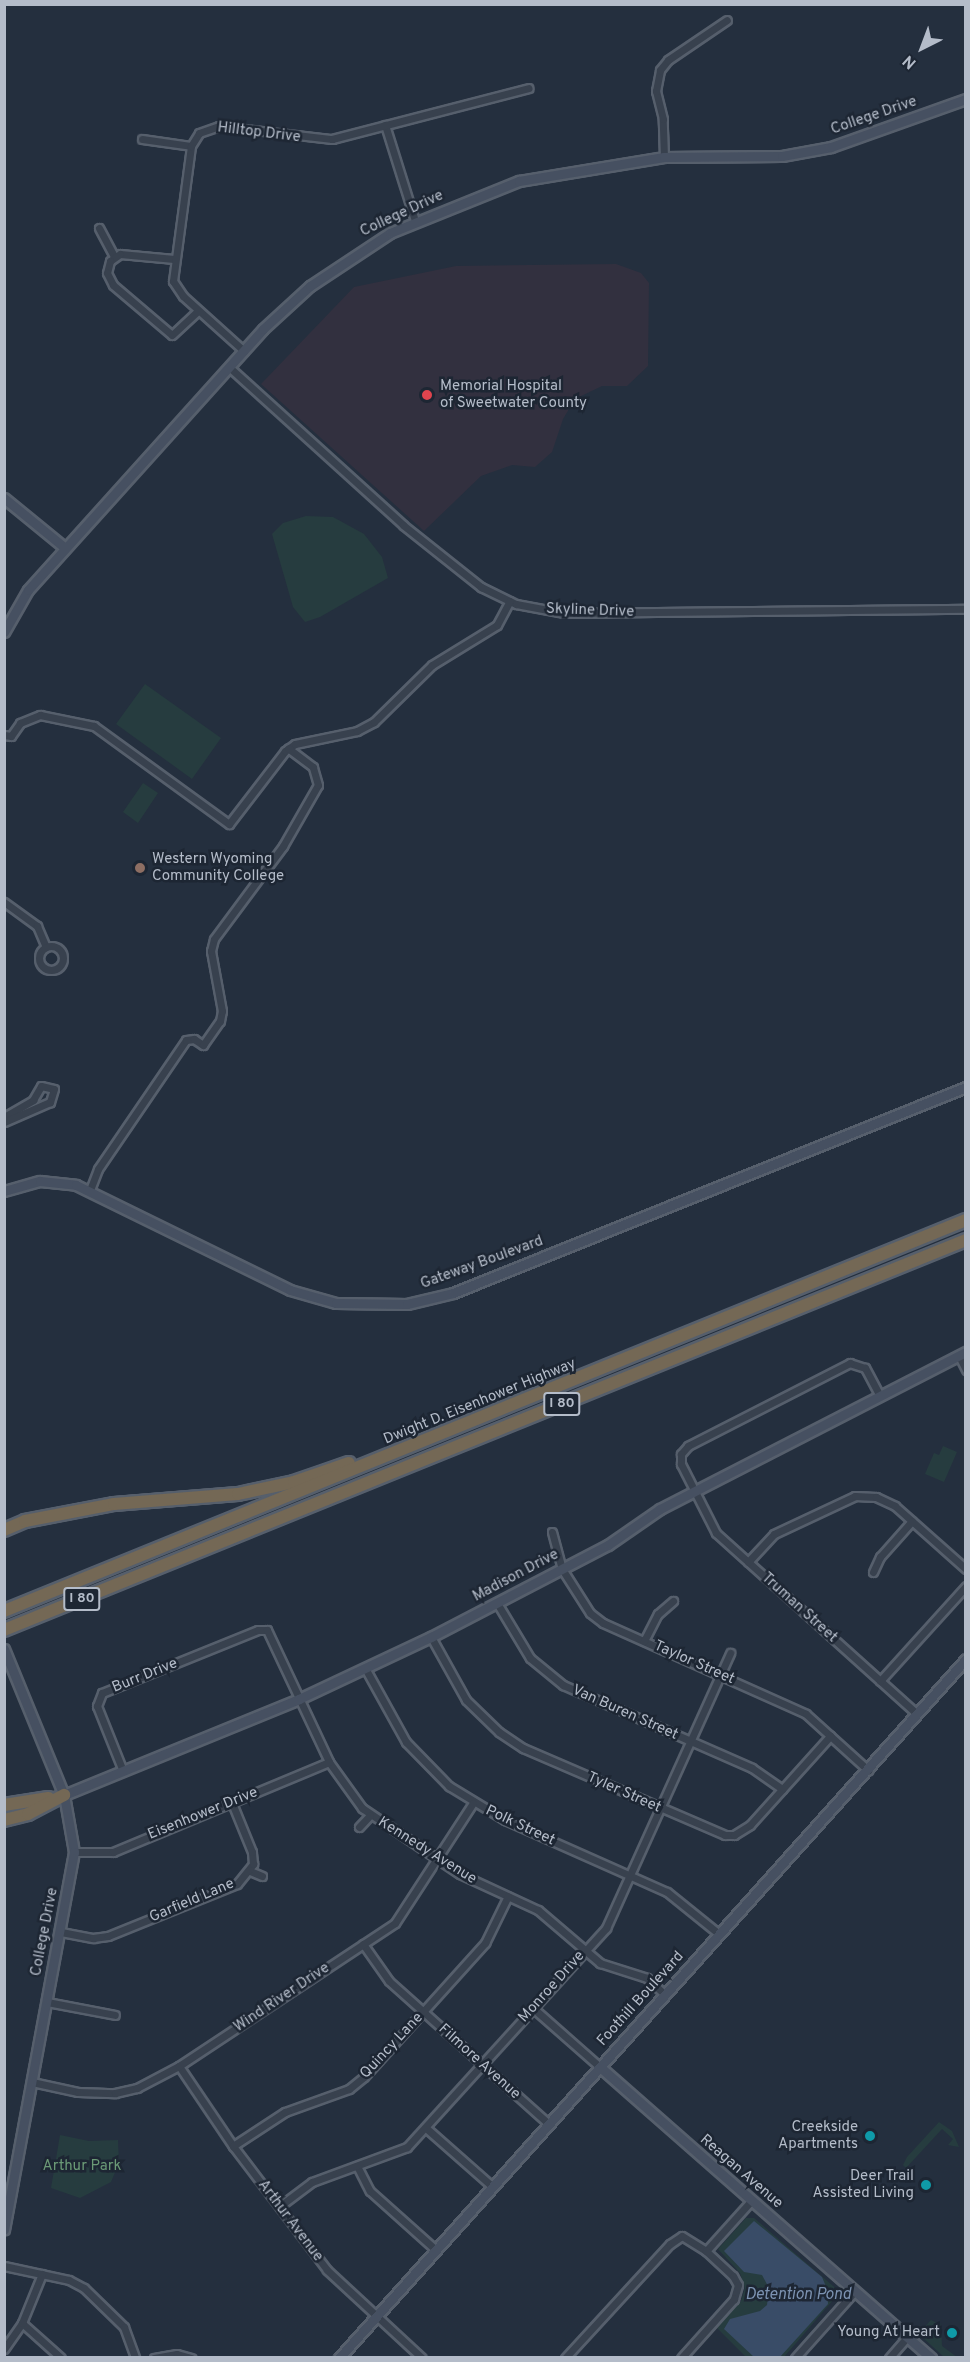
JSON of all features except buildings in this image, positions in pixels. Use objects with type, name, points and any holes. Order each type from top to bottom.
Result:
[{"type":"highway","name":"Dwight D. Eisenhower Highway","points":[[4,1611],[966,1220]]},
{"type":"highway","name":"I 80","points":[[4,1630],[966,1240]]},
{"type":"highway","name":"I 80","points":[[4,1530],[25,1521],[114,1504],[238,1494],[294,1482],[472,1421]]},
{"type":"highway","points":[[4,1805],[64,1795]]},
{"type":"highway","points":[[4,1820],[28,1814],[64,1795]]},
{"type":"main road","name":"College Drive","points":[[4,632],[28,590],[244,351],[285,308],[319,279],[369,246],[415,221],[519,181],[664,157],[782,156],[831,147],[966,99]]},
{"type":"main road","points":[[4,498],[65,548]]},
{"type":"main road","name":"Gateway Boulevard","points":[[4,1191],[40,1181],[90,1190],[290,1290],[345,1304],[407,1305],[453,1293],[966,1087]]},
{"type":"main road","name":"Madison Drive","points":[[64,1795],[299,1699],[431,1637],[562,1569],[693,1492],[962,1354]]},
{"type":"main road","name":"College Drive","points":[[4,1649],[64,1795],[74,1852],[4,2230]]},
{"type":"main road","name":"Foothill Boulevard","points":[[339,2358],[966,1659]]},
{"type":"main road","name":"Reagan Avenue","points":[[600,2067],[931,2358]]},
{"type":"street","points":[[664,157],[663,119],[656,91],[660,70],[668,60],[727,20]]},
{"type":"street","name":"Hilltop Drive","points":[[190,146],[199,133],[219,126],[321,141],[529,88]]},
{"type":"street","points":[[386,125],[415,221]]},
{"type":"street","points":[[142,139],[190,146],[172,273],[178,290],[198,311],[244,351]]},
{"type":"street","points":[[99,228],[114,256]]},
{"type":"street","points":[[174,259],[126,253],[114,256],[107,266],[109,280],[165,332],[176,334],[198,311]]},
{"type":"street","name":"Skyline Drive","points":[[229,367],[403,525],[465,576],[510,601],[564,613],[966,609]]},
{"type":"street","points":[[4,735],[11,736],[21,723],[40,715],[94,726],[229,824],[288,748],[345,735],[374,722],[432,664],[497,625],[510,601]]},
{"type":"street","points":[[90,1190],[98,1169],[186,1040],[194,1038],[203,1045],[220,1021],[222,1011],[211,951],[218,931],[239,909],[299,821],[318,785],[313,767],[288,748]]},
{"type":"street","points":[[4,902],[37,926],[46,947]]},
{"type":"street","points":[[4,1117],[33,1100],[41,1086],[54,1089],[50,1102],[4,1122]]},
{"type":"street","points":[[962,1354],[966,1370]]},
{"type":"street","name":"Truman Street","points":[[880,1396],[860,1365],[850,1363],[684,1450],[681,1464],[693,1492],[716,1533],[917,1714]]},
{"type":"street","points":[[748,1562],[774,1534],[848,1497],[886,1500],[966,1569]]},
{"type":"street","points":[[873,1572],[880,1557],[912,1521]]},
{"type":"street","name":"Taylor Street","points":[[552,1532],[562,1569],[590,1613],[644,1641],[806,1714],[868,1770]]},
{"type":"street","points":[[880,1681],[966,1586]]},
{"type":"street","points":[[644,1641],[658,1614],[673,1601]]},
{"type":"street","name":"Van Buren Street","points":[[497,1603],[517,1641],[544,1671],[563,1685],[752,1768],[782,1790]]},
{"type":"street","name":"Burr Drive","points":[[123,1771],[97,1706],[102,1693],[258,1630],[267,1630]]},
{"type":"street","name":"Kennedy Avenue","points":[[267,1630],[329,1762],[342,1785],[370,1815],[437,1859],[553,1920],[586,1950],[612,1968],[647,1978],[665,1995]]},
{"type":"street","name":"Tyler Street","points":[[431,1637],[459,1690],[499,1732],[523,1748],[714,1832],[734,1835],[750,1825],[830,1736]]},
{"type":"street","name":"Monroe Drive","points":[[280,2206],[312,2182],[407,2146],[426,2128],[606,1928],[730,1653]]},
{"type":"street","name":"Polk Street","points":[[365,1668],[406,1742],[427,1766],[473,1803],[683,1902],[719,1934]]},
{"type":"street","name":"Eisenhower Drive","points":[[74,1852],[113,1852],[329,1762]]},
{"type":"street","name":"Garfield Lane","points":[[61,1932],[93,1938],[108,1936],[237,1884],[250,1871],[252,1852],[232,1803]]},
{"type":"street","name":"Wind River Drive","points":[[32,2082],[78,2092],[116,2094],[137,2088],[179,2066],[395,1923],[473,1803]]},
{"type":"street","points":[[359,1827],[370,1815]]},
{"type":"street","points":[[250,1871],[262,1876]]},
{"type":"street","name":"Quincy Lane","points":[[233,2146],[285,2112],[349,2090],[485,1943],[508,1896]]},
{"type":"street","name":"Filmore Avenue","points":[[363,1944],[389,1981],[549,2124]]},
{"type":"street","points":[[47,2002],[115,2015]]},
{"type":"street","name":"Reagan Avenue","points":[[533,2008],[600,2067]]},
{"type":"street","name":"Arthur Avenue","points":[[179,2066],[233,2146],[327,2270],[422,2358]]},
{"type":"street","points":[[426,2128],[493,2187]]},
{"type":"street","points":[[357,2166],[370,2191],[436,2250]]},
{"type":"street","points":[[706,2251],[751,2201]]},
{"type":"street","points":[[565,2358],[670,2244],[686,2237],[706,2251],[737,2281],[734,2299],[681,2358]]},
{"type":"street","points":[[4,2266],[42,2274],[84,2288],[124,2327],[135,2358]]},
{"type":"street","points":[[4,2349],[22,2323],[42,2274]]},
{"type":"street","points":[[795,2358],[855,2291]]},
{"type":"street","points":[[22,2323],[61,2358]]},
{"type":"street","points":[[890,2358],[908,2336]]},
{"type":"street","points":[[154,2358],[177,2354],[191,2358]]},
{"type":"shaded area","name":"Memorial Hospital of Sweetwater County","points":[[616,264],[641,273],[649,283],[648,366],[627,386],[602,386],[575,399],[563,419],[552,452],[535,467],[512,465],[481,476],[424,531],[261,384],[354,287],[456,266]]},
{"type":"green space","points":[[306,516],[333,517],[364,534],[382,557],[388,578],[320,617],[305,622],[293,607],[272,534],[283,523]]},
{"type":"green space","points":[[145,684],[221,738],[192,779],[116,724]]},
{"type":"green space","points":[[143,783],[158,793],[138,823],[123,812]]},
{"type":"green space","points":[[943,1446],[957,1452],[944,1482],[925,1474],[934,1453],[939,1455]]},
{"type":"green space","points":[[939,2122],[952,2131],[959,2147],[948,2145],[953,2139],[942,2129],[906,2168],[903,2165],[907,2157]]},
{"type":"green space","name":"Arthur Park","points":[[60,2135],[89,2141],[118,2140],[119,2163],[111,2182],[80,2198],[51,2188]]},
{"type":"green space","name":"Detention Pond","points":[[746,2218],[754,2218],[840,2292],[784,2357],[746,2357],[717,2328],[741,2301],[745,2288],[740,2273],[718,2249]]},
{"type":"green space","points":[[931,2320],[941,2325],[942,2346],[957,2357],[944,2357],[921,2336],[920,2332]]},
{"type":"water","name":"Detention Pond","points":[[754,2221],[822,2277],[827,2289],[828,2304],[780,2357],[754,2357],[724,2329],[730,2319],[760,2311],[767,2305],[769,2288],[762,2275],[744,2272],[724,2251]]},
{"type":"place","name":"Memorial Hospital of Sweetwater County","points":[[427,395]]},
{"type":"place","name":"Western Wyoming Community College","points":[[140,868]]},
{"type":"place","name":"Creekside Apartments","points":[[870,2136]]},
{"type":"place","name":"Deer Trail Assisted Living","points":[[926,2185]]},
{"type":"place","name":"Young At Heart","points":[[952,2333]]}]
